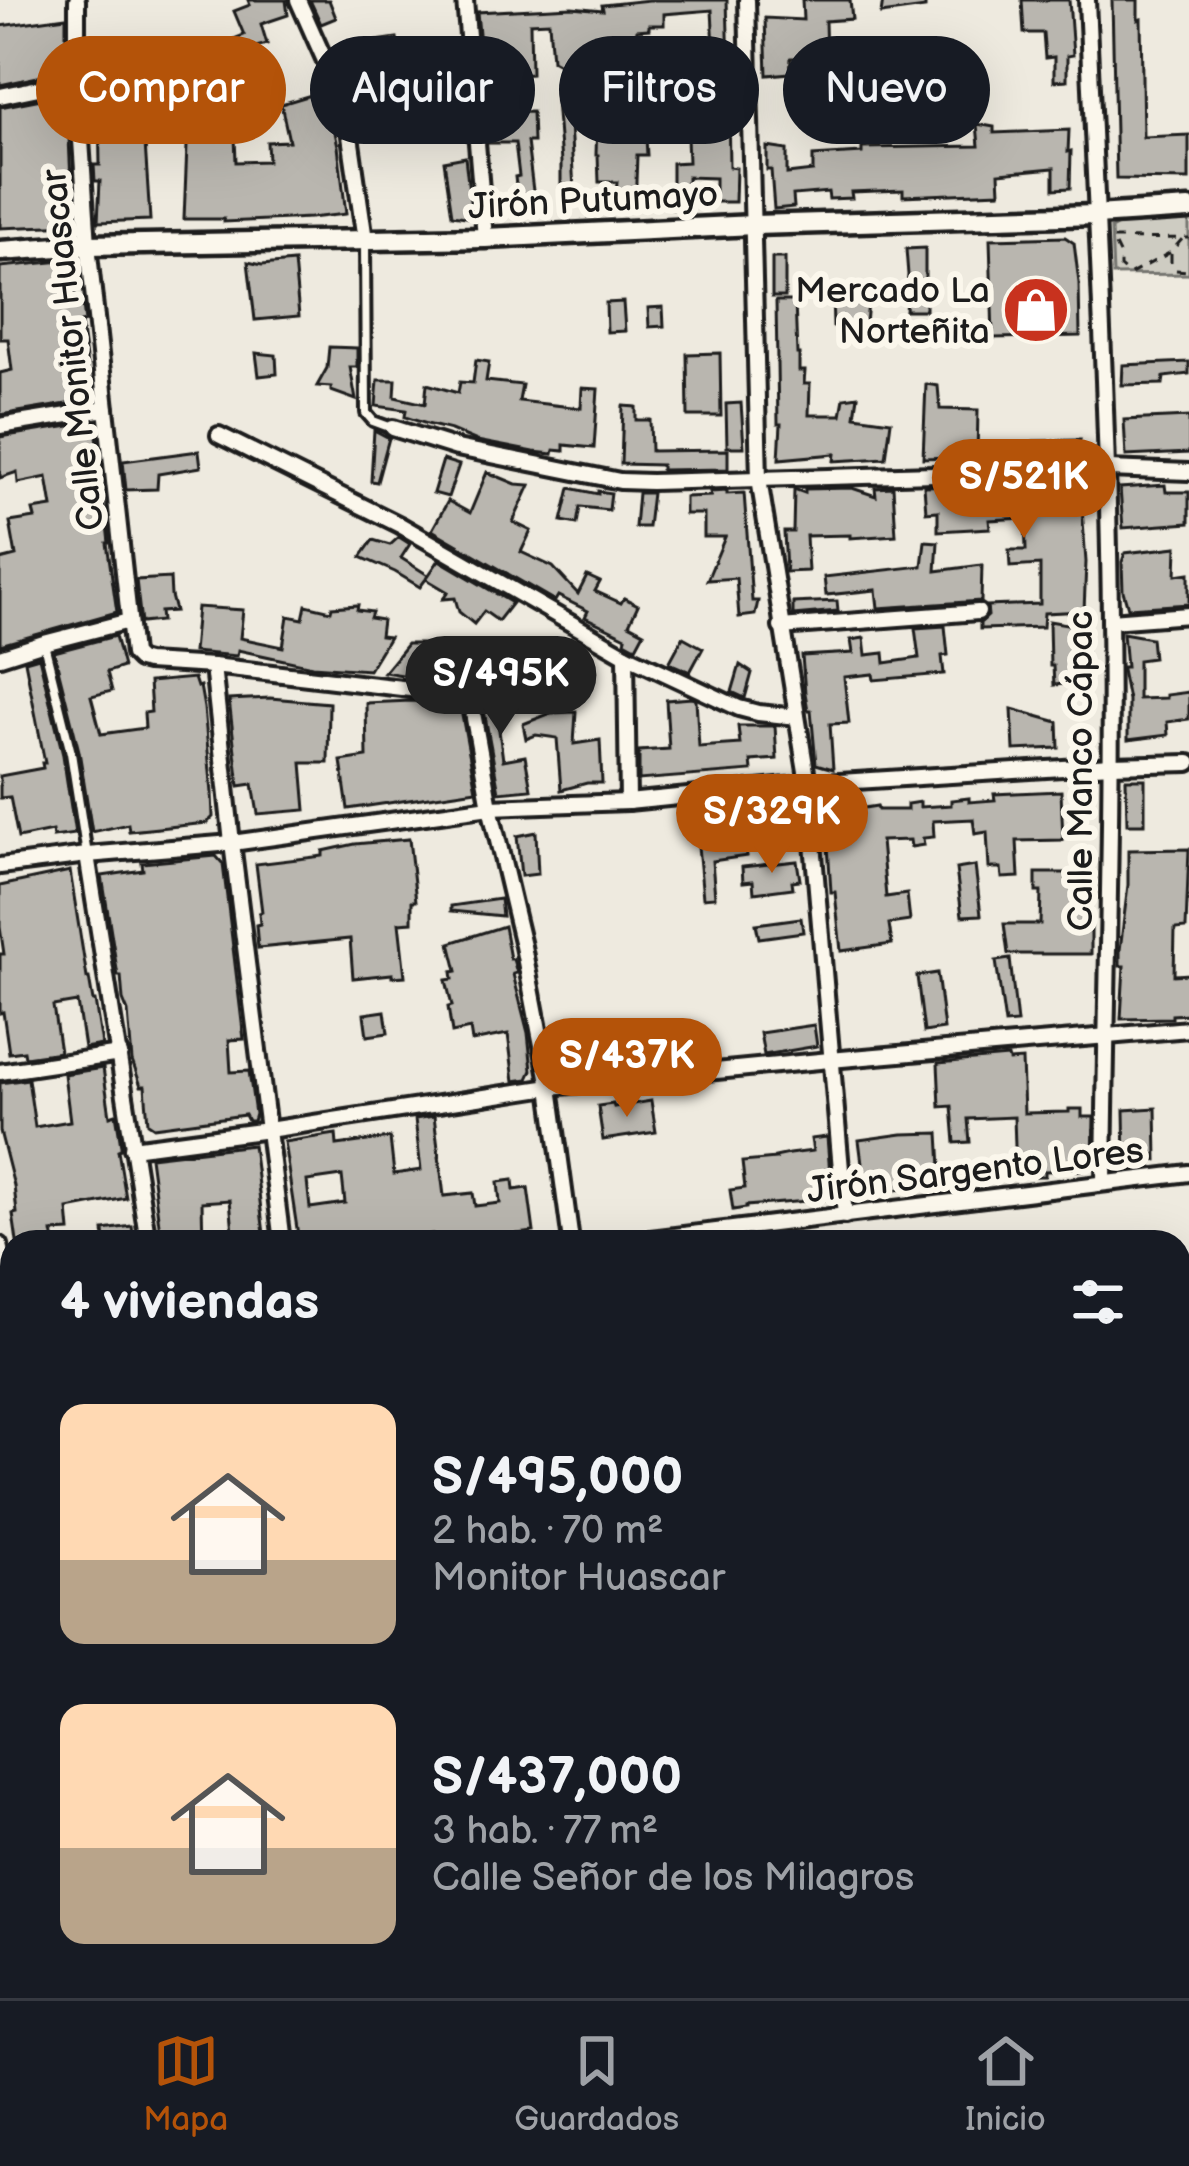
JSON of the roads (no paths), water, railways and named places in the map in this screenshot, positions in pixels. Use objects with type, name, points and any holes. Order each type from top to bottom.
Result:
[{"type":"street","name":"Calle Monitor Huascar","points":[[77,0],[77,36]]},
{"type":"street","points":[[298,0],[346,108],[365,241]]},
{"type":"street","points":[[466,0],[485,238]]},
{"type":"street","points":[[747,0],[759,478],[808,784],[844,1216]]},
{"type":"street","name":"Calle Manco Cápac","points":[[1087,0],[1111,621],[1104,1183]]},
{"type":"street","points":[[0,96],[36,89]]},
{"type":"street","name":"Calle Monitor Huascar","points":[[81,144],[133,654],[147,662],[213,666]]},
{"type":"street","name":"Jirón Putumayo","points":[[0,251],[88,244],[485,238],[1189,209]]},
{"type":"street","points":[[0,426],[106,409]]},
{"type":"street","points":[[393,428],[457,448],[620,481],[1108,469],[1189,472]]},
{"type":"street","points":[[219,435],[400,525],[626,655],[739,708],[797,717]]},
{"type":"street","points":[[781,627],[978,612]]},
{"type":"street","points":[[1111,621],[1189,615]]},
{"type":"street","points":[[0,657],[130,621]]},
{"type":"street","points":[[626,655],[628,802]]},
{"type":"street","points":[[280,1230],[213,666],[470,696],[550,1088],[569,1230]]},
{"type":"street","points":[[0,866],[232,843],[490,807],[628,802],[808,784],[1189,763]]},
{"type":"street","points":[[87,855],[146,1230]]},
{"type":"street","points":[[133,1148],[550,1088],[1189,1029]]},
{"type":"street","points":[[0,1072],[120,1054]]},
{"type":"street","name":"Jirón Sargento Lores","points":[[727,1230],[1189,1173]]},
{"type":"lane","points":[[365,241],[366,413],[393,428]]},
{"type":"lane","points":[[44,643],[70,753],[87,855]]},
{"type":"place","name":"Mercado La Norteñita","points":[[1036,310]]}]
